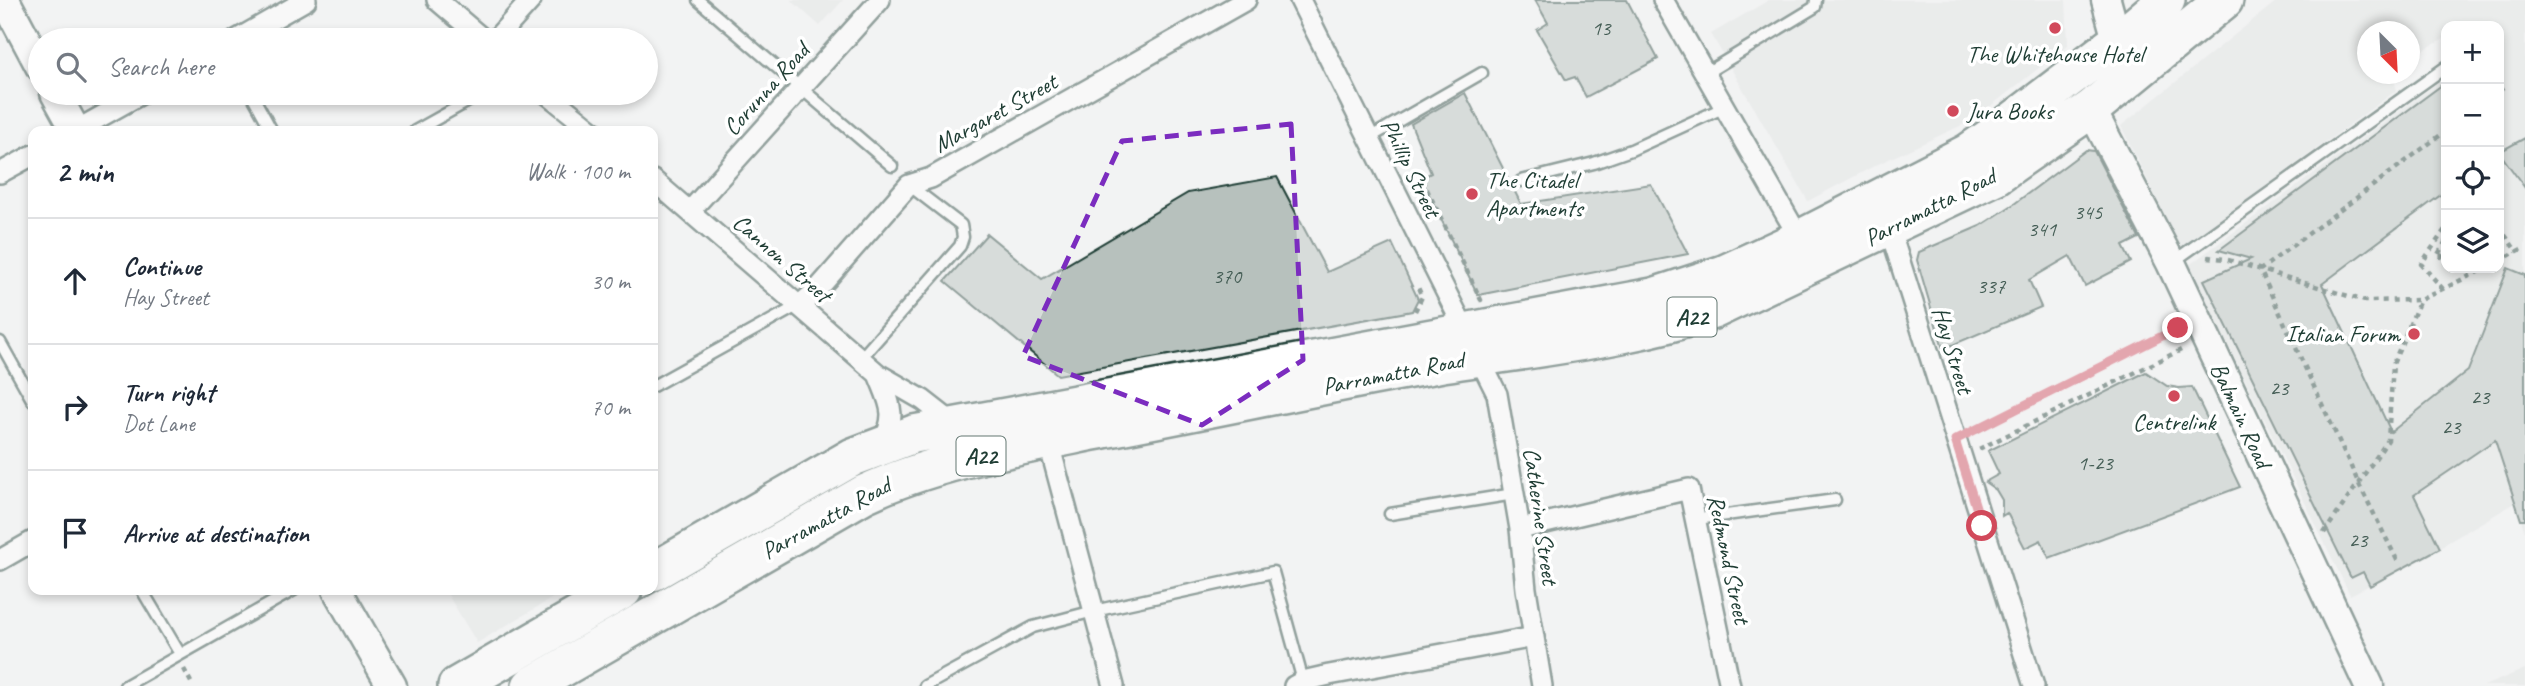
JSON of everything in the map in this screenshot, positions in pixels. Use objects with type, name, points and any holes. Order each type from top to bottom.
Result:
[{"type":"highway","name":"Parramatta Road","points":[[658,569],[853,457],[914,434],[1653,297],[1724,274],[1800,239],[1968,153],[2118,41],[2166,0]]},
{"type":"highway","name":"Parramatta Road","points":[[531,686],[864,494],[895,479],[1475,330],[1685,320],[1738,300],[1995,176],[2091,109],[2224,0]]},
{"type":"highway","points":[[457,686],[614,595]]},
{"type":"main road","points":[[5,0],[28,43]]},
{"type":"main road","points":[[2106,0],[2128,77]]},
{"type":"main road","points":[[61,105],[72,126]]},
{"type":"main road","name":"Balmain Road","points":[[2091,109],[2177,259],[2206,338],[2369,686]]},
{"type":"main road","points":[[340,595],[392,686]]},
{"type":"street","points":[[257,28],[306,0]]},
{"type":"street","points":[[437,0],[470,28]]},
{"type":"street","points":[[506,28],[531,0]]},
{"type":"street","name":"Corunna Road","points":[[690,211],[880,0]]},
{"type":"street","name":"Margaret Street","points":[[800,305],[816,291],[909,185],[931,178],[1246,0]]},
{"type":"street","name":"Phillip Street","points":[[1300,0],[1451,305],[1475,330]]},
{"type":"street","points":[[1663,0],[1800,239]]},
{"type":"street","points":[[84,126],[122,105]]},
{"type":"street","points":[[561,105],[587,126]]},
{"type":"street","points":[[0,173],[28,158]]},
{"type":"street","name":"Cannon Street","points":[[658,185],[878,374],[923,400],[955,425]]},
{"type":"street","name":"Hay Street","points":[[1889,228],[2034,686]]},
{"type":"street","name":"Catherine Street","points":[[1475,330],[1497,394],[1520,529],[1542,686]]},
{"type":"street","name":"Cannon Street","points":[[878,374],[892,412],[891,427],[882,445]]},
{"type":"street","points":[[1048,440],[1114,686]]},
{"type":"street","name":"Redmond Street","points":[[1520,529],[1689,489],[1730,686]]},
{"type":"street","points":[[0,560],[28,544]]},
{"type":"street","points":[[1298,684],[1330,681],[1534,637]]},
{"type":"lane","points":[[698,0],[892,166]]},
{"type":"lane","points":[[1706,73],[1815,7],[1816,0]]},
{"type":"lane","points":[[2177,259],[2441,71]]},
{"type":"lane","points":[[1369,138],[1482,73]]},
{"type":"lane","points":[[258,105],[269,126]]},
{"type":"lane","points":[[424,126],[462,105]]},
{"type":"lane","points":[[1521,181],[1594,163],[1631,150],[1725,107]]},
{"type":"lane","points":[[860,358],[960,246],[963,237],[961,225],[909,185]]},
{"type":"lane","points":[[658,383],[800,305]]},
{"type":"lane","points":[[0,342],[28,392]]},
{"type":"lane","points":[[0,368],[11,362]]},
{"type":"lane","points":[[1390,514],[1514,494]]},
{"type":"lane","points":[[1697,519],[1835,500]]},
{"type":"lane","points":[[925,686],[1033,627],[1273,572],[1298,684]]},
{"type":"lane","points":[[145,595],[180,654]]},
{"type":"lane","points":[[125,686],[285,595]]},
{"type":"path","points":[[2260,270],[2441,135]]},
{"type":"path","points":[[1418,171],[1475,330]]},
{"type":"path","points":[[2504,234],[2517,252]]},
{"type":"path","points":[[2441,235],[2421,264],[2443,289]]},
{"type":"path","points":[[2504,258],[2525,247]]},
{"type":"path","points":[[2177,259],[2225,260],[2365,301],[2420,300],[2476,273]]},
{"type":"path","points":[[2260,270],[2397,560]]},
{"type":"path","points":[[1403,313],[1417,311],[1422,297],[1414,279]]},
{"type":"path","points":[[2308,556],[2388,440],[2393,364],[2420,300]]},
{"type":"path","points":[[1955,440],[2178,328]]},
{"type":"path","points":[[1968,482],[1986,474],[1978,450],[2206,338]]},
{"type":"highlighted area","points":[[1291,124],[1303,360],[1202,425],[1023,356],[1122,141]]},
{"type":"shaded area","points":[[791,0],[843,0],[820,26]]},
{"type":"shaded area","points":[[1769,0],[2066,0],[2068,45],[1973,120],[1876,165],[1808,201],[1711,34]]},
{"type":"shaded area","points":[[2278,0],[2525,0],[2525,532],[2515,503],[2411,564],[2350,595],[2189,265],[2441,81],[2441,273],[2504,273],[2504,21],[2441,21],[2441,41],[2420,52],[2420,21],[2357,21],[2357,84],[2395,84],[2397,90],[2181,248],[2121,126]]},
{"type":"shaded area","points":[[448,595],[558,595],[477,643]]},
{"type":"shaded area","points":[[2525,669],[2525,686],[2484,686]]},
{"type":"building","points":[[1535,0],[1627,0],[1658,59],[1586,97],[1575,77],[1566,80],[1537,30],[1548,23]]},
{"type":"building","points":[[2441,86],[2441,195],[2322,284],[2391,432],[2468,371],[2508,268],[2525,275],[2525,520],[2521,520],[2495,440],[2414,495],[2440,548],[2370,586],[2363,572],[2351,578],[2204,280],[2251,259],[2219,250]]},
{"type":"building","name":"The Citadel Apartments","points":[[1465,93],[1521,204],[1651,184],[1688,254],[1478,295],[1421,178],[1431,173],[1411,124]]},
{"type":"building","points":[[2525,138],[2525,188],[2504,159],[2504,149]]},
{"type":"building","points":[[2086,150],[2094,151],[2139,238],[2123,246],[2131,262],[2085,286],[2070,256],[2029,280],[2041,307],[1943,349],[1917,260],[1919,252],[1980,226]]},
{"type":"building","points":[[1277,177],[1327,272],[1392,243],[1418,299],[1412,311],[1058,375],[945,281],[987,234],[1042,279],[1188,193]]},
{"type":"building","points":[[2146,372],[2167,386],[2192,387],[2240,487],[2049,558],[2041,540],[2025,548],[2007,513],[2002,516],[2002,500],[1996,490],[1985,482],[1999,474],[1988,451]]},
{"type":"place","name":"The Whitehouse Hotel","points":[[2055,28]]},
{"type":"place","name":"Jura Books","points":[[1953,111]]},
{"type":"place","name":"The Citadel Apartments","points":[[1472,194]]},
{"type":"place","name":"Italian Forum","points":[[2414,334]]},
{"type":"place","name":"Centrelink","points":[[2174,396]]},
{"type":"route","points":[[1982,526],[1955,440],[2178,328]]}]
